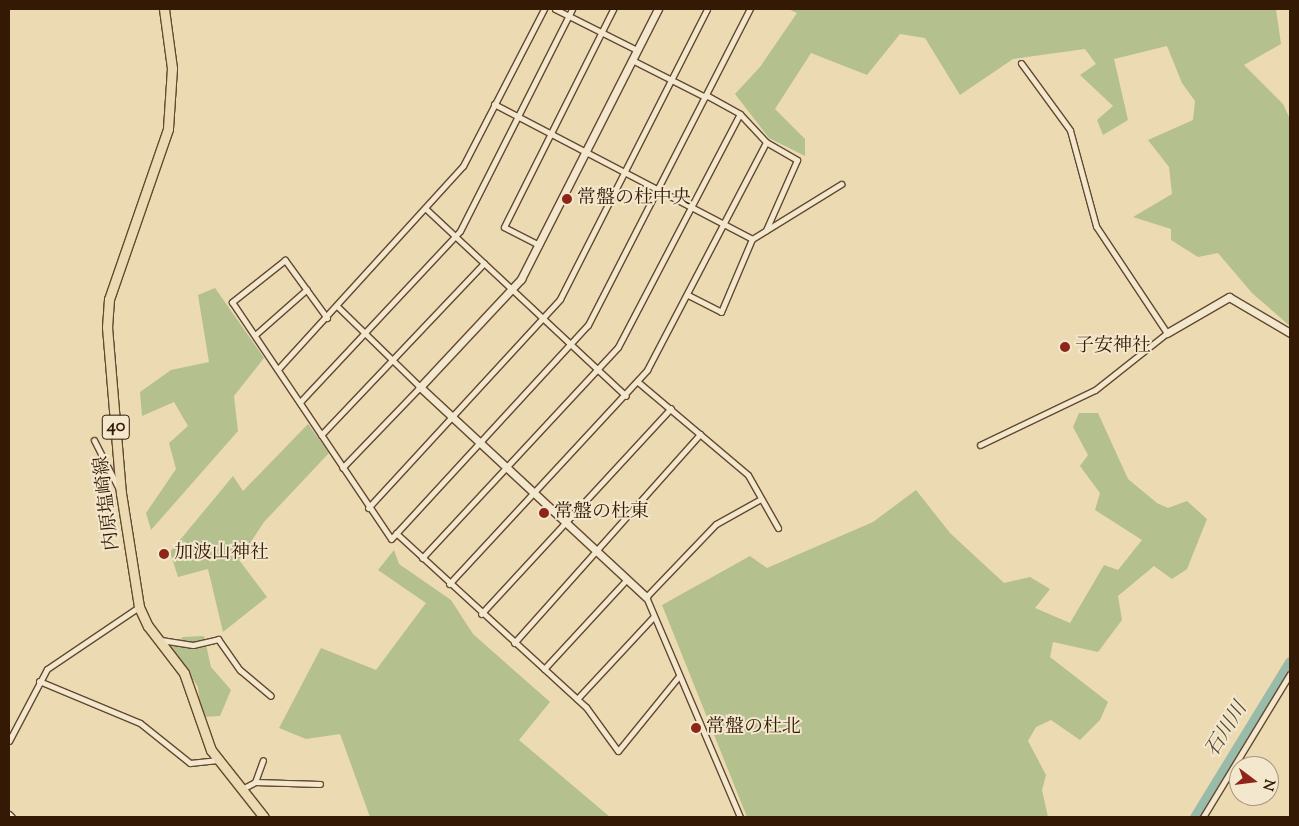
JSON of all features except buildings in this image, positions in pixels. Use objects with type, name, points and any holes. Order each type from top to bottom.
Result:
[{"type":"main road","name":"内原塩崎線","points":[[164,9],[172,68],[168,129],[109,299],[121,493],[139,607],[157,639],[184,673],[203,736],[218,760],[264,817]]},
{"type":"street","points":[[279,368],[338,307],[463,166],[544,9]]},
{"type":"street","points":[[554,9],[637,50]]},
{"type":"street","points":[[300,402],[455,236],[572,9]]},
{"type":"street","points":[[539,245],[504,228],[550,133],[614,9]]},
{"type":"street","points":[[342,468],[512,290],[539,245],[658,9]]},
{"type":"street","points":[[368,508],[451,416],[544,320],[566,290],[708,9]]},
{"type":"street","points":[[327,318],[285,260],[232,302],[279,368],[368,508],[391,540],[571,345],[594,316],[750,9]]},
{"type":"street","points":[[632,60],[740,114],[766,142],[797,160],[766,230]]},
{"type":"street","points":[[1021,63],[1070,130],[1096,226],[1168,333]]},
{"type":"street","points":[[494,104],[725,222],[752,239]]},
{"type":"street","points":[[422,558],[598,371],[633,323],[740,114]]},
{"type":"street","points":[[449,584],[638,382],[688,295],[766,142]]},
{"type":"street","points":[[688,295],[721,312],[752,239],[841,184]]},
{"type":"street","points":[[425,208],[626,396]]},
{"type":"street","points":[[321,435],[484,263]]},
{"type":"street","points":[[255,335],[307,290]]},
{"type":"street","points":[[980,445],[1094,390],[1168,333],[1229,296],[1290,333]]},
{"type":"street","points":[[338,307],[420,387],[646,597],[740,817]]},
{"type":"street","points":[[638,382],[748,475],[759,500],[778,528]]},
{"type":"street","points":[[481,614],[564,521],[671,408]]},
{"type":"street","points":[[514,643],[597,552],[700,434]]},
{"type":"street","points":[[94,440],[121,493]]},
{"type":"street","points":[[646,597],[716,524],[759,500]]},
{"type":"street","points":[[396,533],[481,614],[577,699],[618,751],[679,676]]},
{"type":"street","points":[[544,668],[626,579]]},
{"type":"street","points":[[9,741],[39,682],[55,661],[139,607]]},
{"type":"street","points":[[577,699],[654,616]]},
{"type":"street","points":[[157,639],[194,646],[218,639],[240,670],[271,696]]},
{"type":"street","points":[[1203,817],[1290,674]]},
{"type":"street","points":[[39,682],[140,723],[190,763],[218,760]]},
{"type":"street","points":[[255,782],[263,760]]},
{"type":"street","points":[[242,789],[255,782],[320,784]]},
{"type":"street","points":[[9,814],[12,817]]},
{"type":"green space","points":[[788,9],[1276,9],[1281,44],[1244,65],[1283,104],[1290,119],[1290,326],[1252,293],[1218,253],[1198,257],[1171,240],[1171,229],[1133,217],[1172,194],[1169,167],[1148,140],[1193,120],[1195,101],[1182,83],[1167,46],[1114,59],[1128,120],[1103,135],[1097,120],[1113,106],[1080,75],[1096,64],[1085,49],[1013,59],[960,95],[925,38],[900,34],[867,75],[811,53],[775,109],[805,139],[805,156],[769,138],[735,94],[760,67],[797,13]]},
{"type":"green space","points":[[215,288],[264,358],[234,396],[238,431],[151,530],[146,513],[176,469],[169,443],[188,426],[174,402],[142,416],[140,392],[171,370],[209,362],[198,295]]},
{"type":"green space","points":[[1079,413],[1098,413],[1128,479],[1157,503],[1168,508],[1187,501],[1207,519],[1187,569],[1172,579],[1154,566],[1118,596],[1122,620],[1098,652],[1053,642],[1050,657],[1108,702],[1100,720],[1080,740],[1051,720],[1036,727],[1028,741],[1046,775],[1042,790],[1048,817],[747,817],[662,605],[750,556],[767,568],[873,522],[916,490],[950,533],[1004,583],[1030,577],[1050,589],[1035,608],[1070,623],[1104,565],[1118,570],[1142,540],[1095,510],[1100,493],[1080,466],[1088,455],[1073,427]]},
{"type":"green space","points":[[308,424],[329,453],[264,522],[239,560],[267,597],[223,632],[208,569],[178,577],[170,552],[233,476],[243,491]]},
{"type":"green space","points":[[394,550],[399,564],[451,600],[473,634],[550,702],[519,740],[610,817],[370,817],[340,734],[306,739],[279,728],[321,648],[376,670],[426,603],[378,570]]},
{"type":"green space","points":[[204,636],[211,667],[231,690],[220,716],[201,717],[198,687],[171,646],[183,637]]},
{"type":"waterway","name":"石川川","points":[[1195,817],[1290,662]]},
{"type":"place","name":"常盤の杜中央","points":[[567,199]]},
{"type":"place","name":"子安神社","points":[[1065,347]]},
{"type":"place","name":"常盤の杜東","points":[[544,513]]},
{"type":"place","name":"加波山神社","points":[[164,554]]},
{"type":"place","name":"常盤の杜北","points":[[696,728]]}]
